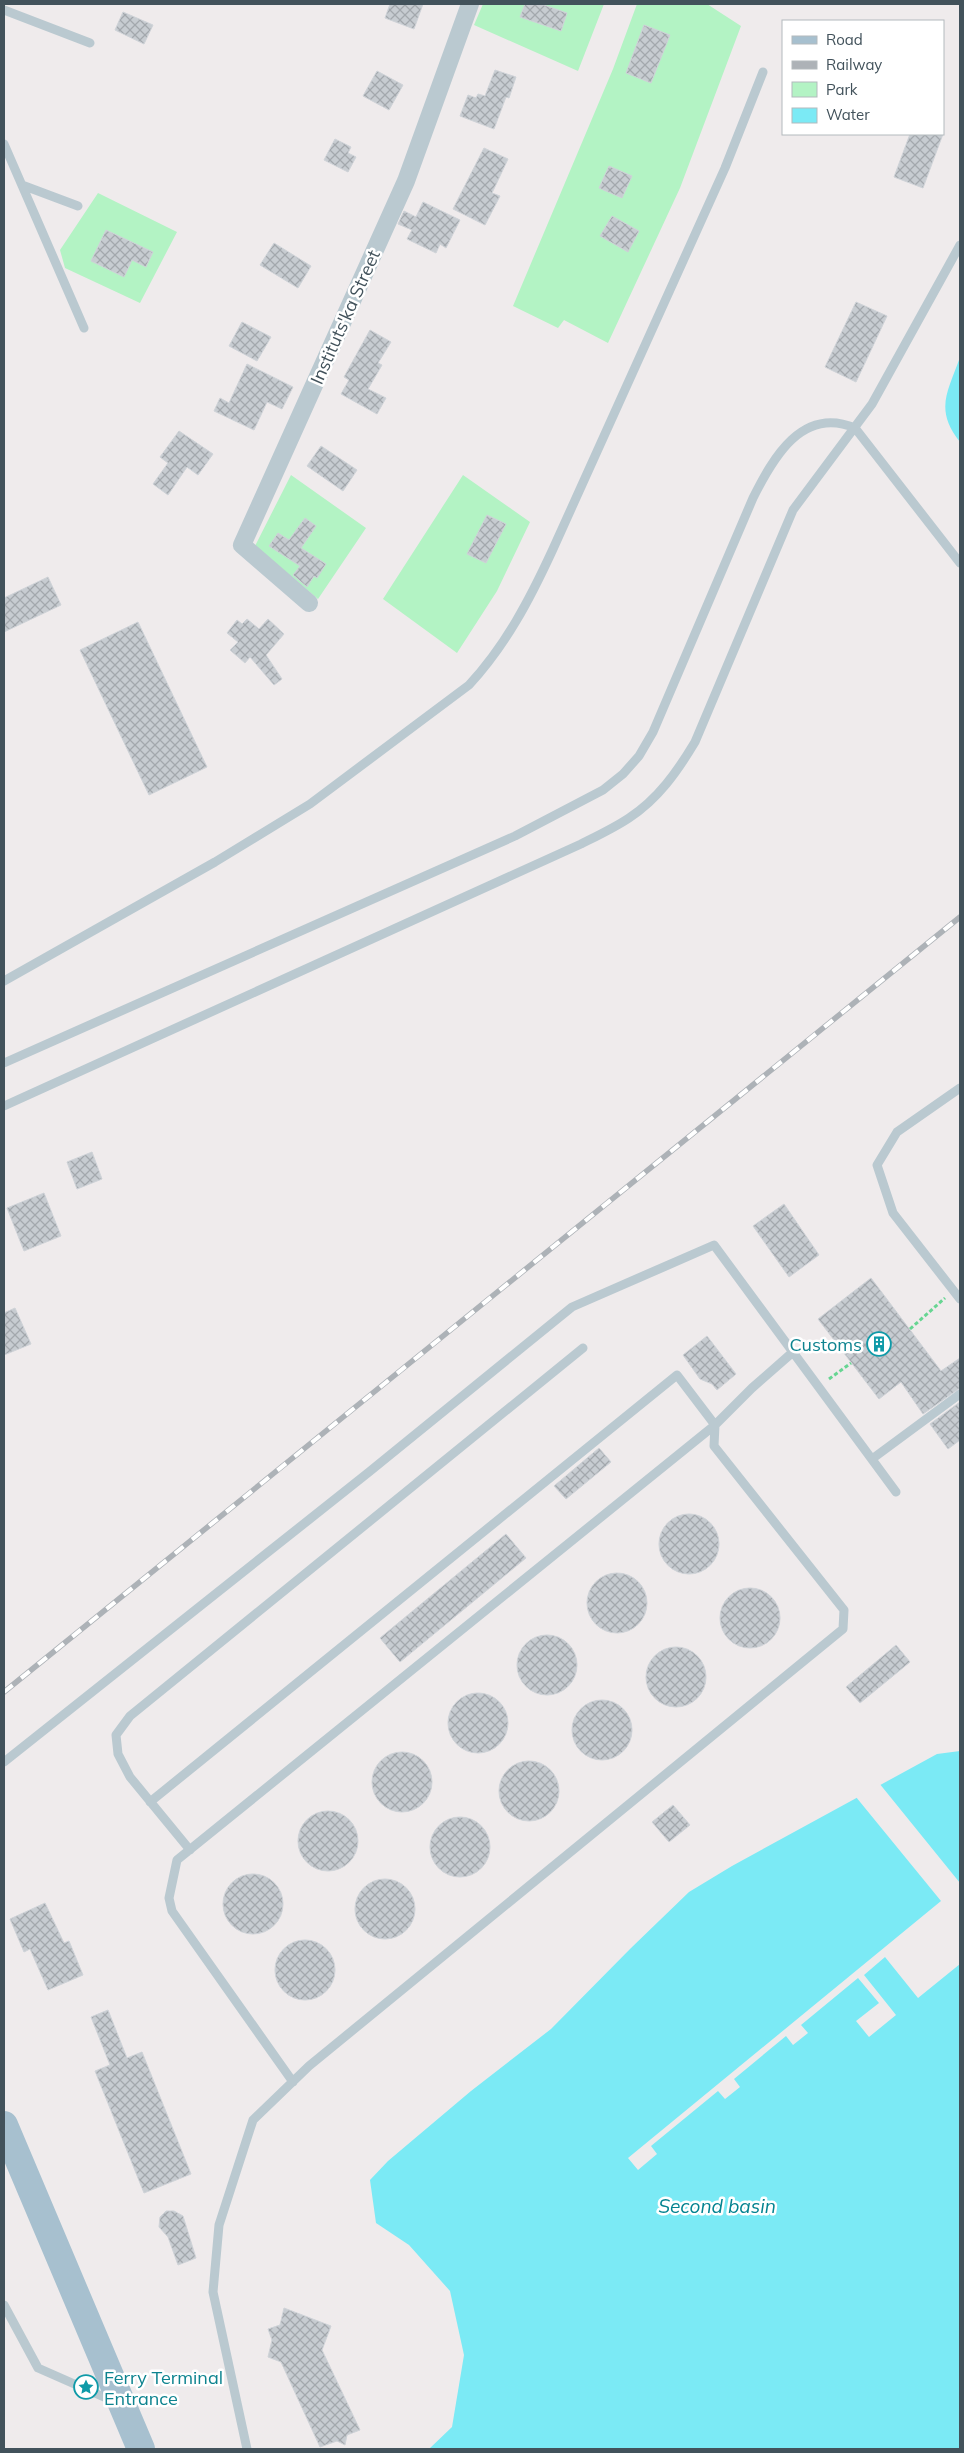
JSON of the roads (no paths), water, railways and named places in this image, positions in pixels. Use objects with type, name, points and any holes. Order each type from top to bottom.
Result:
[{"type":"main road","points":[[4,2125],[120,2404],[141,2449]]},
{"type":"street","name":"Instituts'ka Street","points":[[309,603],[242,545],[406,181],[470,4]]},
{"type":"lane","points":[[4,10],[90,43]]},
{"type":"lane","points":[[4,981],[215,862],[310,804],[469,686],[492,661],[531,596],[553,549],[725,168],[763,72]]},
{"type":"lane","points":[[4,144],[84,328]]},
{"type":"lane","points":[[22,185],[78,206]]},
{"type":"lane","points":[[4,1106],[581,844],[629,819],[656,798],[679,768],[695,742],[793,510],[872,404],[960,245]]},
{"type":"lane","points":[[4,1063],[515,836],[603,790],[623,774],[639,756],[653,732],[753,498],[768,468],[787,444],[804,431],[820,423],[838,421],[855,428],[960,563]]},
{"type":"lane","points":[[960,1088],[897,1132],[877,1165],[893,1212],[960,1299]]},
{"type":"lane","points":[[4,1762],[369,1472],[572,1307],[714,1245],[896,1492]]},
{"type":"lane","points":[[190,1850],[130,1777],[118,1754],[116,1735],[130,1716],[582,1348]]},
{"type":"lane","points":[[293,2082],[172,1911],[169,1898],[177,1860],[716,1425],[752,1388],[793,1352]]},
{"type":"lane","points":[[150,1802],[677,1375],[716,1425],[714,1446],[844,1610],[842,1629],[309,2066],[252,2120],[219,2225],[213,2292],[247,2449]]},
{"type":"lane","points":[[872,1459],[960,1394]]},
{"type":"lane","points":[[4,2305],[38,2368],[120,2404]]},
{"type":"water","points":[[960,357],[960,442],[947,420],[945,410],[948,391]]},
{"type":"water","name":"Second basin","points":[[960,1751],[960,2449],[429,2449],[452,2427],[464,2355],[450,2291],[409,2245],[376,2223],[370,2180],[388,2161],[471,2091],[551,2029],[689,1892],[732,1866],[937,1754]]},
{"type":"railway","points":[[4,1692],[960,917]]},
{"type":"place","name":"Customs","points":[[879,1344]]},
{"type":"place","name":"Ferry Terminal Entrance","points":[[86,2387]]}]
